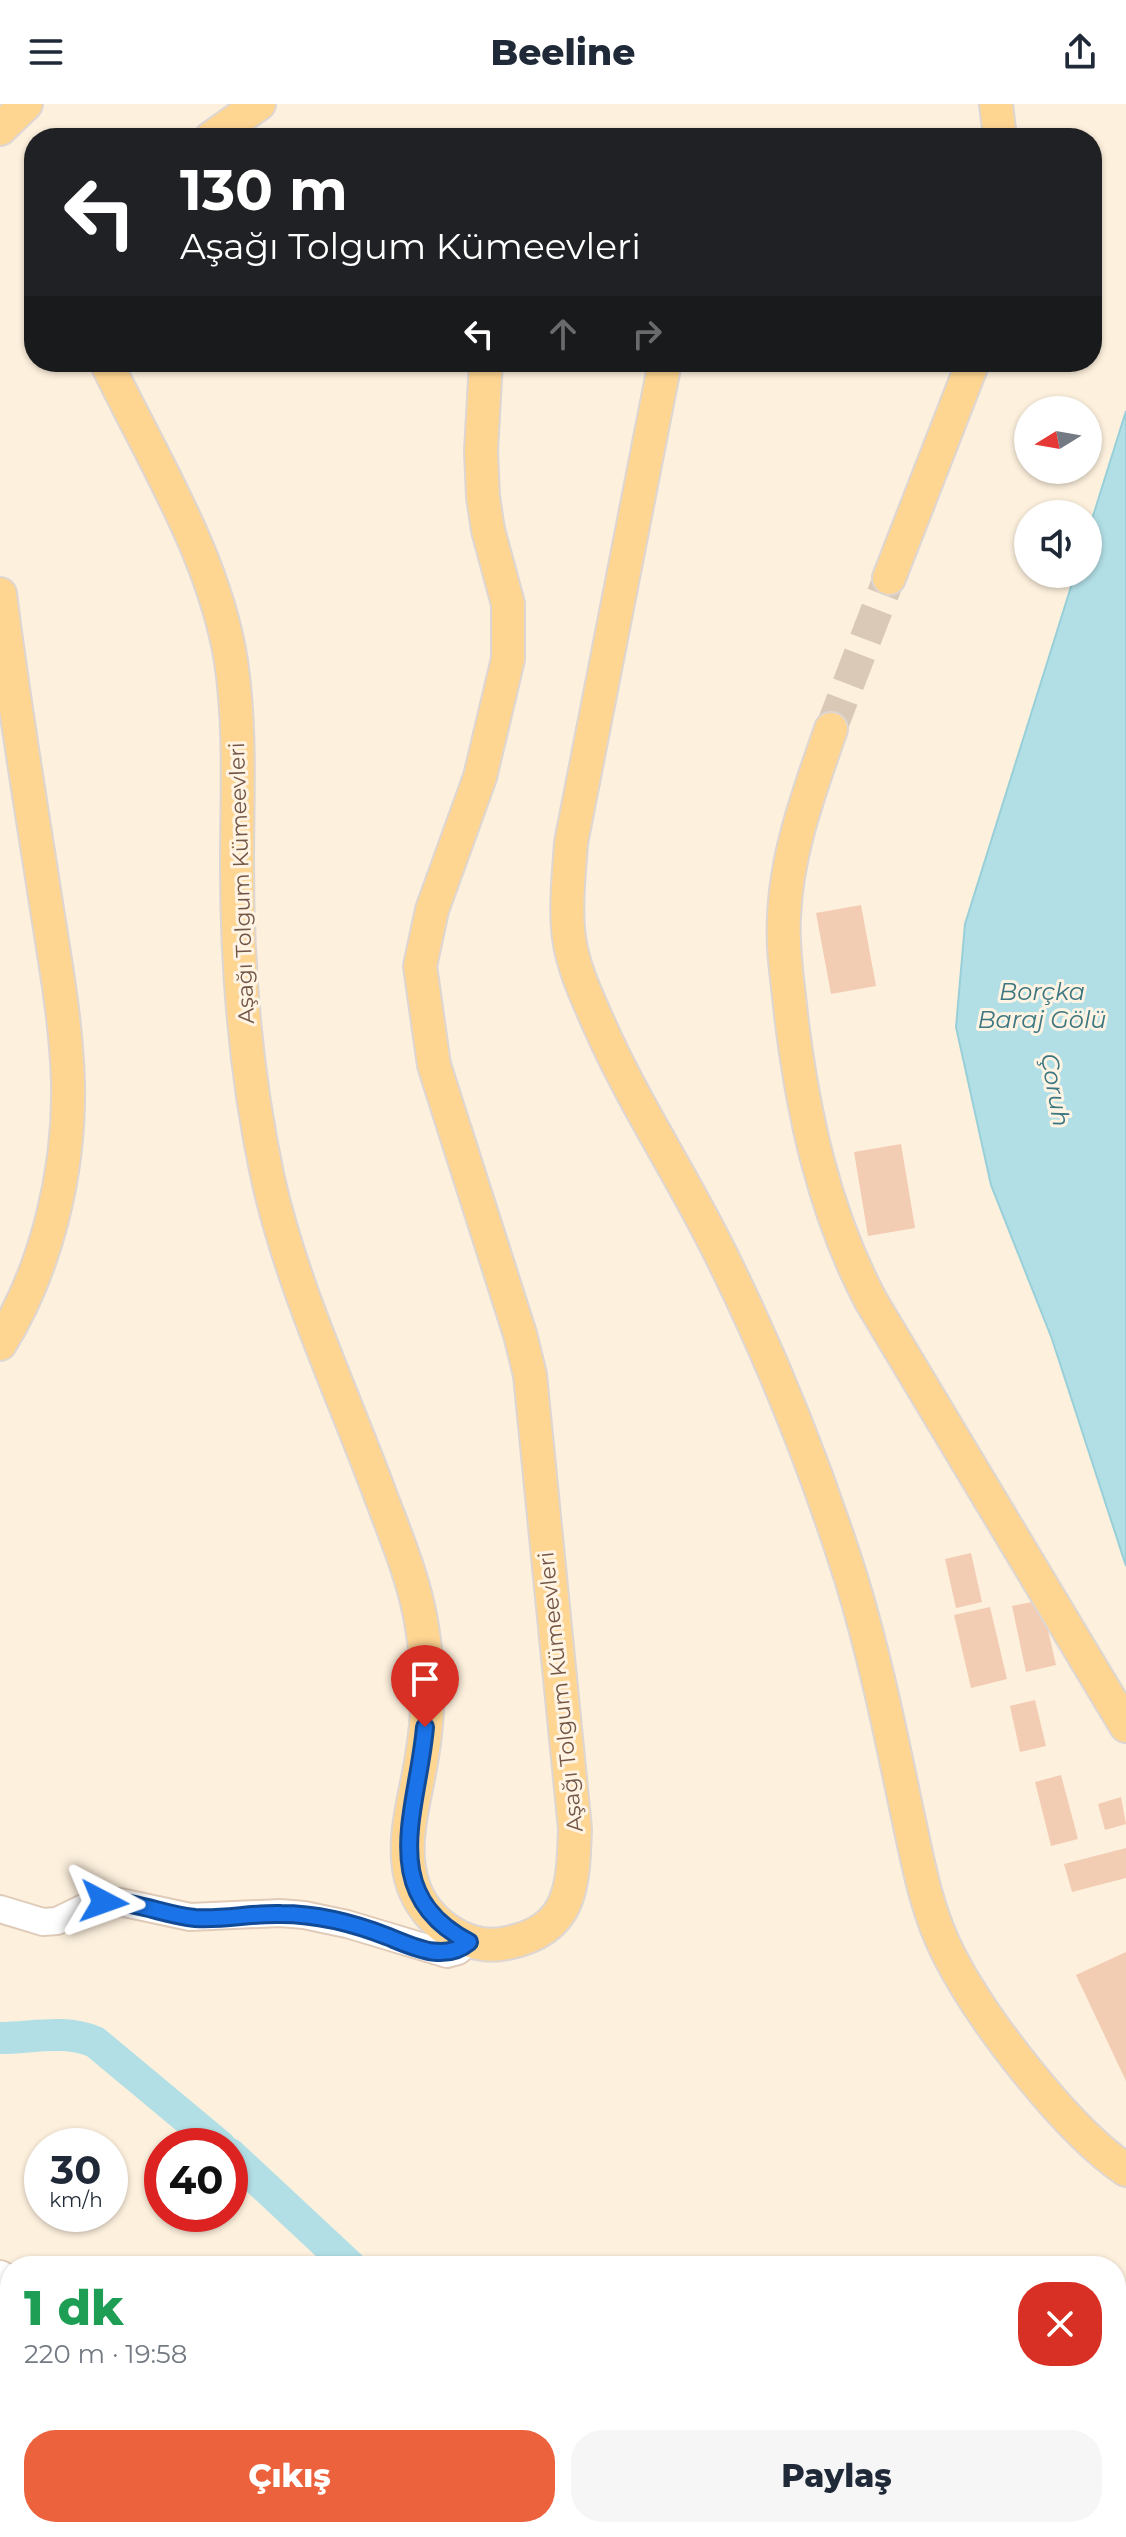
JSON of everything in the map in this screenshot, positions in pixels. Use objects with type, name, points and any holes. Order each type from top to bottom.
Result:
[{"type":"main road","points":[[0,129],[26,104]]},
{"type":"main road","points":[[225,128],[259,104]]},
{"type":"main road","points":[[996,104],[999,128]]},
{"type":"main road","name":"Aşağı Tolgum Kümeevleri","points":[[111,372],[191,534],[217,603],[231,660],[235,705],[240,968],[255,1110],[278,1220],[301,1294],[397,1541],[422,1627],[427,1703],[423,1752],[409,1832],[408,1859],[413,1885],[424,1906],[437,1920],[469,1942],[494,1946],[515,1942],[541,1931],[555,1918],[570,1894],[575,1829],[530,1375],[520,1334],[434,1065],[420,966],[432,910],[480,777],[508,659],[508,604],[488,530],[483,497],[481,451],[485,372]]},
{"type":"main road","points":[[663,372],[571,843],[567,910],[569,941],[582,985],[608,1044],[643,1115],[725,1262],[834,1530],[874,1662],[922,1877],[947,1953],[964,1982],[1033,2076],[1097,2147],[1126,2170]]},
{"type":"main road","points":[[889,578],[969,372]]},
{"type":"main road","points":[[0,594],[57,978],[68,1082],[62,1164],[54,1209],[39,1264],[14,1321],[0,1344]]},
{"type":"main road","points":[[831,729],[796,838],[783,918],[797,1058],[814,1148],[835,1223],[850,1262],[871,1301],[1126,1726]]},
{"type":"street","points":[[0,1909],[43,1922],[57,1921],[90,1905],[120,1902],[190,1917],[304,1915],[374,1931],[447,1954],[458,1951],[469,1942]]},
{"type":"water","name":"Borçka Baraj Gölü","points":[[1126,411],[1126,1566],[1052,1339],[991,1185],[956,1027],[965,924],[1071,588],[1102,588],[1102,500],[1098,500]]},
{"type":"building","points":[[861,905],[876,986],[831,994],[816,913]]},
{"type":"building","points":[[901,1144],[915,1228],[868,1236],[854,1152]]},
{"type":"building","points":[[971,1553],[982,1602],[956,1608],[945,1559]]},
{"type":"building","points":[[1041,1600],[1056,1665],[1026,1672],[1012,1606]]},
{"type":"building","points":[[990,1607],[1007,1679],[971,1688],[954,1615]]},
{"type":"building","points":[[1035,1700],[1046,1746],[1020,1752],[1010,1706]]},
{"type":"building","points":[[1061,1775],[1078,1839],[1051,1846],[1035,1782]]},
{"type":"building","points":[[1121,1797],[1126,1824],[1105,1830],[1098,1804]]},
{"type":"building","points":[[1126,1848],[1126,1878],[1072,1892],[1064,1864]]},
{"type":"building","points":[[1126,1952],[1126,2081],[1076,1975]]},
{"type":"waterway","points":[[0,2038],[60,2035],[95,2042],[198,2128]]},
{"type":"waterway","points":[[248,2171],[339,2256]]},
{"type":"tunnel","points":[[831,729],[889,578]]},
{"type":"route","points":[[104,1902],[140,1904],[210,1919],[280,1913],[304,1915],[374,1931],[435,1952],[447,1954],[458,1951],[469,1942],[454,1934],[424,1906],[413,1885],[408,1859],[409,1832],[425,1727]]},
{"type":"water label","name":"Çoruh","points":[[1055,1090]]}]
